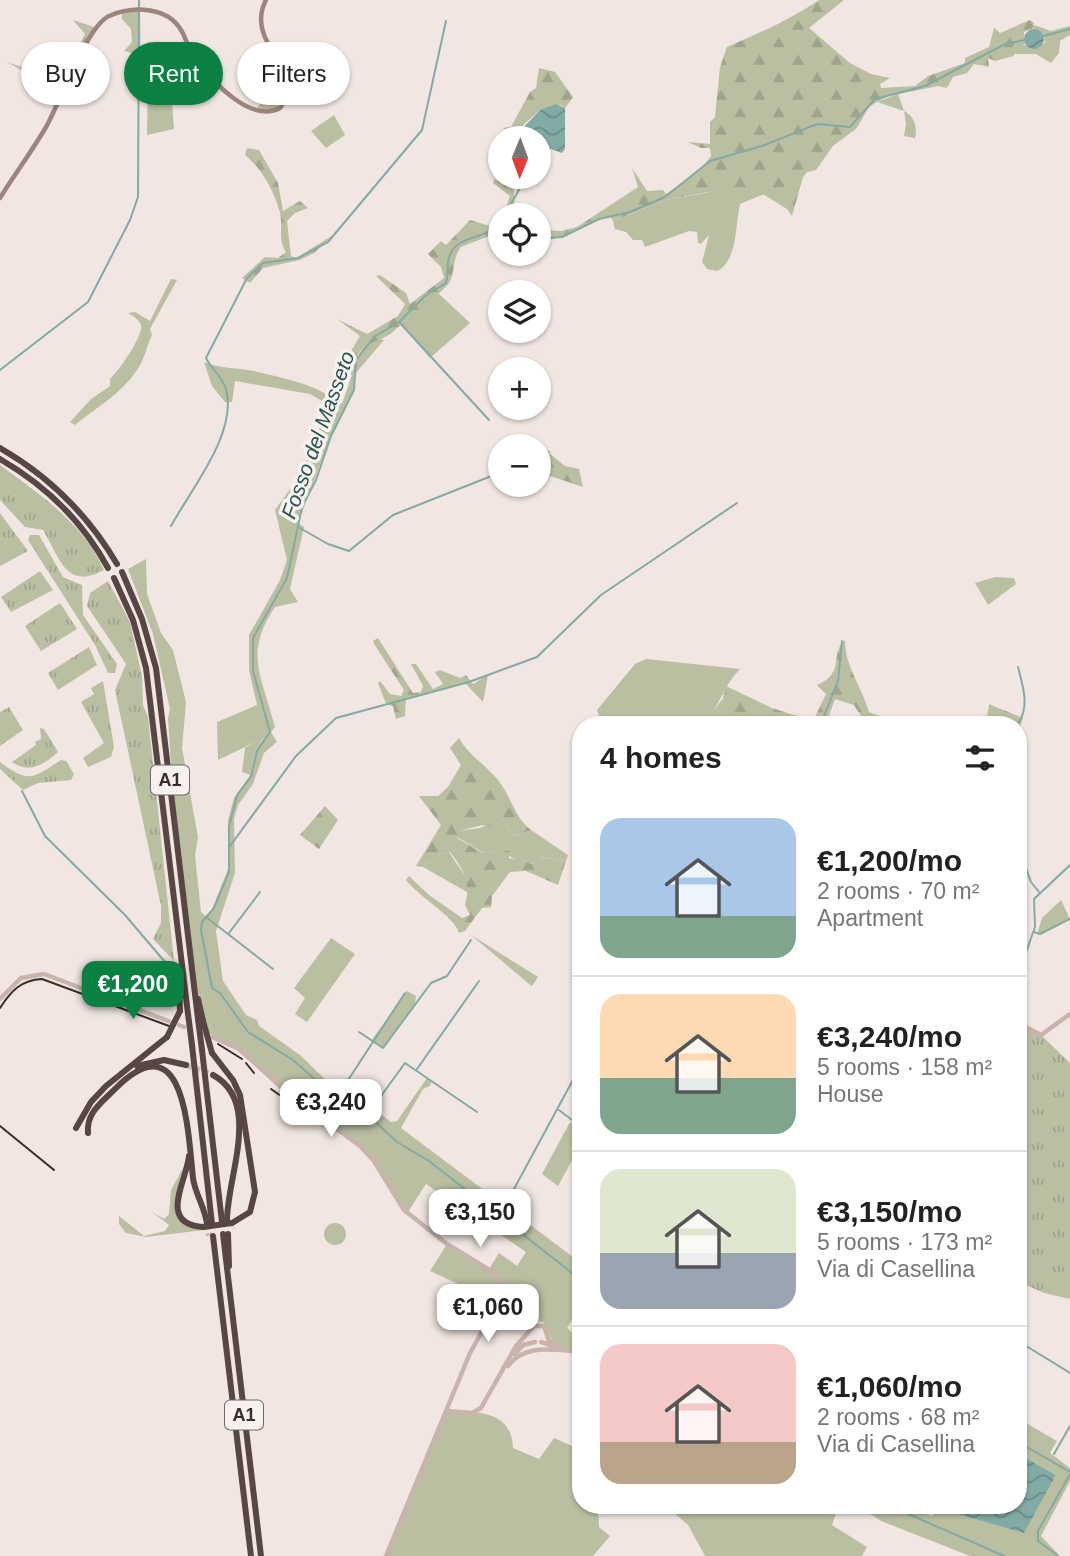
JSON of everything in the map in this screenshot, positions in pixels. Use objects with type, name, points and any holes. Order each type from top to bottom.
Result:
[{"type":"highway","points":[[0,448],[38,473],[68,499],[91,525],[117,564]]},
{"type":"highway","points":[[0,458],[31,479],[62,507],[84,531],[108,568]]},
{"type":"highway","name":"A1","points":[[122,572],[142,619],[156,668],[195,992],[201,1020]]},
{"type":"highway","name":"A1","points":[[114,578],[133,620],[146,668],[192,1045],[208,1225]]},
{"type":"highway","points":[[76,1128],[91,1102],[106,1086],[167,1037],[180,1011],[179,938]]},
{"type":"highway","points":[[201,1020],[202,1050],[227,1222]]},
{"type":"highway","points":[[188,1143],[187,1169],[177,1205],[187,1222],[208,1225],[227,1222],[250,1212],[254,1188],[238,1091],[212,1053],[201,1020]]},
{"type":"highway","points":[[106,1086],[127,1070],[145,1062],[164,1060],[186,1065]]},
{"type":"highway","points":[[88,1133],[87,1124],[92,1112],[126,1078],[139,1069],[157,1067],[169,1073],[178,1085],[195,1186],[208,1225]]},
{"type":"highway","points":[[213,1075],[233,1095],[239,1130],[227,1222]]},
{"type":"highway","name":"A1","points":[[225,1234],[261,1556]]},
{"type":"highway","name":"A1","points":[[211,1236],[251,1556]]},
{"type":"main road","points":[[0,198],[48,125],[61,92],[98,26],[111,16],[155,11],[169,17],[183,32],[192,57],[249,109],[269,113],[284,102],[288,87],[284,72],[266,43],[260,27],[266,0]]},
{"type":"street","points":[[0,999],[20,978],[48,975],[171,1022]]},
{"type":"street","points":[[1027,1028],[1041,1035],[1070,1014]]},
{"type":"street","points":[[212,1037],[239,1049],[285,1092],[363,1149],[374,1161],[398,1203],[442,1240],[493,1273],[501,1287],[498,1303],[479,1333],[386,1556]]},
{"type":"street","points":[[447,1411],[477,1411],[494,1387],[509,1363],[521,1347],[546,1337],[547,1330],[541,1325],[530,1329],[516,1346],[494,1387]]},
{"type":"street","points":[[530,1329],[530,1335],[538,1342],[572,1351]]},
{"type":"street","points":[[546,1337],[560,1348]]},
{"type":"street","points":[[509,1363],[531,1350],[572,1351]]},
{"type":"green space","points":[[819,0],[844,0],[809,28],[850,63],[871,74],[890,78],[880,84],[881,88],[915,86],[928,76],[965,63],[965,58],[989,47],[994,28],[1000,33],[1030,20],[1034,23],[1033,28],[1024,32],[1025,44],[1013,45],[1014,56],[995,61],[988,58],[989,67],[974,64],[967,73],[953,77],[947,88],[938,86],[889,96],[869,107],[857,128],[833,146],[816,170],[807,172],[803,177],[792,216],[787,209],[750,186],[711,197],[708,192],[666,200],[613,221],[610,216],[606,217],[562,237],[551,238],[551,230],[577,227],[638,187],[632,168],[647,191],[663,190],[666,194],[699,171],[711,156],[710,148],[701,148],[688,142],[710,144],[710,122],[715,117],[720,67],[727,47]]},
{"type":"green space","points":[[140,10],[140,42],[132,42],[131,29],[122,19],[122,13]]},
{"type":"green space","points":[[73,20],[97,28],[89,42],[81,42],[85,34]]},
{"type":"green space","points":[[1034,25],[1051,31],[1070,26],[1070,35],[1060,41],[1059,53],[1051,63],[1036,54],[1013,54],[1012,45],[1019,43],[1034,48],[1045,43],[1044,36],[1033,28]]},
{"type":"green space","points":[[539,68],[555,72],[573,97],[565,108],[561,105],[540,110],[523,126],[512,126],[530,92],[536,88]]},
{"type":"green space","points":[[898,94],[904,111],[877,102]]},
{"type":"green space","points":[[147,105],[172,105],[174,129],[147,135]]},
{"type":"green space","points":[[259,105],[280,105],[269,113],[255,112]]},
{"type":"green space","points":[[904,111],[914,122],[915,138],[904,136]]},
{"type":"green space","points":[[334,115],[345,135],[326,148],[311,131]]},
{"type":"green space","points":[[247,148],[259,150],[278,183],[283,211],[300,201],[308,208],[295,213],[287,221],[291,256],[296,258],[335,234],[314,253],[300,260],[263,268],[250,283],[242,278],[265,257],[278,258],[286,252],[282,242],[277,202],[262,173],[245,155]]},
{"type":"green space","points":[[750,185],[764,194],[740,204],[732,251],[724,266],[717,271],[707,269],[702,262],[709,235],[701,244],[698,243],[697,232],[689,231],[645,247],[642,240],[633,240],[626,232],[615,229],[613,221],[666,200]]},
{"type":"green space","points":[[501,189],[514,190],[515,203],[507,203],[510,196]]},
{"type":"green space","points":[[470,220],[488,225],[488,236],[461,247],[449,283],[388,335],[362,349],[355,362],[355,373],[351,375],[348,356],[360,336],[337,319],[367,334],[398,316],[405,304],[376,276],[380,275],[406,293],[410,304],[444,278],[441,267],[428,254],[441,241],[446,245]]},
{"type":"green space","points":[[171,279],[177,280],[150,329],[152,335],[134,375],[119,391],[75,425],[70,422],[91,399],[110,386],[110,379],[135,345],[141,325],[128,313],[135,312],[150,321]]},
{"type":"green space","points":[[438,293],[470,323],[430,358],[401,324]]},
{"type":"green space","points":[[384,340],[355,374],[354,390],[331,436],[298,523],[304,527],[290,589],[298,602],[275,607],[260,638],[258,664],[275,727],[271,732],[277,742],[264,753],[253,784],[238,805],[234,819],[235,873],[216,931],[223,981],[246,1015],[257,1020],[259,1026],[300,1055],[327,1081],[357,1096],[391,1122],[397,1121],[427,1078],[432,1081],[430,1086],[423,1089],[401,1128],[572,1256],[572,1320],[567,1328],[572,1333],[572,1352],[560,1348],[552,1341],[544,1323],[430,1271],[447,1244],[489,1269],[499,1253],[517,1266],[526,1252],[426,1184],[408,1212],[369,1154],[305,1107],[243,1053],[205,1031],[196,993],[179,876],[168,718],[170,709],[153,634],[128,569],[146,559],[147,594],[161,633],[173,650],[186,702],[182,748],[198,837],[195,855],[201,912],[205,916],[211,912],[228,869],[228,820],[234,798],[250,775],[255,750],[264,738],[218,760],[217,722],[257,705],[249,670],[249,635],[280,580],[287,560],[275,510],[301,474],[329,405],[310,394],[235,381],[232,402],[225,402],[212,386],[204,362],[293,381],[323,392],[342,404],[359,354],[366,344]]},
{"type":"green space","points":[[551,455],[565,466],[579,469],[583,487],[551,476]]},
{"type":"green space","points":[[0,465],[44,498],[72,524],[85,538],[104,570],[81,577],[72,574],[60,560],[43,530],[25,527],[0,500]]},
{"type":"green space","points":[[0,513],[28,551],[0,566]]},
{"type":"green space","points":[[30,535],[39,535],[63,577],[82,585],[83,615],[117,664],[115,673],[108,673],[95,645],[28,540]]},
{"type":"green space","points":[[40,571],[53,590],[11,612],[1,597]]},
{"type":"green space","points":[[995,577],[1014,578],[1016,584],[988,605],[975,583]]},
{"type":"green space","points":[[108,581],[130,622],[142,676],[143,705],[148,717],[174,961],[153,939],[161,923],[161,906],[115,690],[126,664],[87,606],[90,593]]},
{"type":"green space","points":[[60,603],[77,629],[41,651],[25,626]]},
{"type":"green space","points":[[378,638],[413,693],[421,692],[423,686],[411,664],[416,664],[433,689],[443,684],[435,672],[440,670],[460,678],[466,675],[473,684],[488,675],[483,702],[465,683],[406,698],[405,716],[396,719],[393,706],[386,704],[378,683],[380,681],[390,694],[401,696],[404,690],[374,644],[373,641]]},
{"type":"green space","points":[[845,640],[851,668],[869,712],[880,716],[861,716],[854,705],[835,699],[829,716],[815,716],[826,694],[817,685],[831,675],[840,645]]},
{"type":"green space","points":[[89,647],[97,665],[58,690],[48,673]]},
{"type":"green space","points":[[646,659],[740,669],[711,716],[599,716],[597,710],[635,664]]},
{"type":"green space","points":[[103,681],[114,747],[111,757],[88,767],[83,758],[104,743],[81,702],[94,694],[91,688]]},
{"type":"green space","points":[[726,686],[772,708],[797,716],[710,716],[723,698]]},
{"type":"green space","points":[[989,704],[1018,716],[987,716]]},
{"type":"green space","points":[[9,707],[23,730],[0,746],[0,712]]},
{"type":"green space","points":[[40,728],[44,729],[58,752],[47,761],[30,768],[12,762],[41,739]]},
{"type":"green space","points":[[265,736],[255,750],[250,775],[242,772],[245,748]]},
{"type":"green space","points":[[459,738],[467,750],[498,780],[521,819],[531,830],[514,836],[502,818],[492,827],[483,825],[459,831],[457,838],[483,853],[510,851],[509,858],[532,864],[538,857],[566,861],[558,885],[526,871],[510,872],[492,896],[491,907],[482,908],[465,931],[459,933],[443,913],[406,880],[409,876],[429,895],[462,918],[470,915],[465,905],[465,877],[450,852],[440,854],[423,867],[416,866],[441,825],[419,796],[438,796],[448,787],[461,765],[450,748]]},
{"type":"green space","points":[[61,760],[66,761],[74,774],[71,780],[38,783],[23,790],[0,769],[0,762],[18,773],[31,776]]},
{"type":"green space","points":[[325,806],[338,820],[319,849],[300,835]]},
{"type":"green space","points":[[502,818],[514,836],[531,830],[568,855],[566,861],[539,857],[532,864],[518,862],[504,852],[484,853],[457,837],[458,831],[480,828]]},
{"type":"green space","points":[[449,852],[467,879],[467,892],[423,867],[440,854]]},
{"type":"green space","points":[[1061,900],[1070,919],[1037,935],[1042,918]]},
{"type":"green space","points":[[471,935],[538,977],[532,986],[528,983]]},
{"type":"green space","points":[[331,938],[355,954],[307,1022],[295,1014],[305,998],[294,988]]},
{"type":"green space","points":[[407,991],[416,996],[415,1004],[383,1048],[371,1041]]},
{"type":"green space","points":[[1027,1028],[1041,1035],[1070,1063],[1070,1299],[1027,1286]]},
{"type":"green space","points":[[570,1122],[572,1160],[558,1186],[542,1174]]},
{"type":"green space","points":[[183,1168],[175,1198],[177,1215],[191,1227],[204,1230],[146,1237],[126,1233],[119,1224],[119,1216],[144,1236],[165,1231],[169,1225],[152,1212],[164,1219],[169,1214],[171,1190]]},
{"type":"green space","points":[[331,1223],[339,1223],[346,1230],[346,1238],[339,1245],[331,1245],[324,1238],[324,1230]]},
{"type":"green space","points":[[447,1411],[481,1413],[500,1420],[511,1436],[513,1448],[539,1459],[554,1438],[572,1446],[572,1514],[598,1514],[599,1527],[610,1536],[593,1556],[386,1556]]},
{"type":"green space","points":[[1027,1424],[1057,1441],[1050,1453],[1070,1468],[1070,1481],[1041,1536],[1060,1556],[970,1556],[881,1521],[870,1514],[958,1514],[1024,1532],[1056,1475],[1027,1459]]},
{"type":"green space","points":[[675,1514],[836,1514],[832,1525],[867,1547],[862,1556],[705,1556],[688,1525]]},
{"type":"water","points":[[1034,29],[1041,32],[1044,39],[1041,46],[1034,49],[1027,46],[1024,39],[1027,32]]},
{"type":"water","points":[[556,104],[565,108],[565,149],[562,153],[551,149],[551,126],[525,126],[540,110]]},
{"type":"water","points":[[1027,1459],[1056,1475],[1024,1533],[958,1514],[1027,1514]]},
{"type":"waterway","points":[[0,370],[88,302],[130,220],[138,197],[139,0]]},
{"type":"waterway","points":[[171,526],[210,460],[225,424],[228,406],[226,389],[206,358],[247,278],[263,263],[298,258],[328,242],[422,130],[446,21]]},
{"type":"waterway","name":"Fosso del Masseto","points":[[1044,36],[1070,29]]},
{"type":"waterway","name":"Fosso del Masseto","points":[[551,238],[562,237],[599,219],[630,212],[665,197],[710,161],[762,146],[817,124],[850,127],[875,99],[925,86],[1005,44],[1025,40]]},
{"type":"waterway","points":[[512,203],[519,189]]},
{"type":"waterway","name":"Fosso del Masseto","points":[[488,232],[466,240],[454,248],[449,258],[446,283],[425,296],[399,322],[374,337],[356,360],[354,390],[331,436],[316,480],[302,507],[287,578],[253,638],[253,671],[270,732],[257,751],[251,777],[237,795],[229,827],[229,872],[214,908],[202,922],[201,930],[212,988],[220,993],[248,1032],[293,1060],[330,1093],[368,1115],[397,1142],[429,1161],[572,1273]]},
{"type":"waterway","points":[[400,323],[488,419]]},
{"type":"waterway","points":[[298,527],[328,544],[349,551],[393,515],[488,477]]},
{"type":"waterway","points":[[230,846],[296,756],[336,718],[469,682],[537,657],[601,595],[737,503]]},
{"type":"waterway","points":[[824,716],[838,681],[842,641]]},
{"type":"waterway","points":[[1018,667],[1025,703],[1022,716]]},
{"type":"waterway","points":[[22,791],[45,836],[125,915],[171,969]]},
{"type":"waterway","points":[[1027,950],[1035,927],[1034,899],[1070,865]]},
{"type":"waterway","points":[[1027,871],[1039,892]]},
{"type":"waterway","points":[[229,933],[260,892]]},
{"type":"waterway","points":[[206,917],[273,969]]},
{"type":"waterway","points":[[1034,932],[1040,934],[1070,919]]},
{"type":"waterway","points":[[359,1032],[383,1048],[431,983],[447,976],[471,940]]},
{"type":"waterway","points":[[417,1069],[479,981]]},
{"type":"waterway","points":[[337,1097],[405,993]]},
{"type":"waterway","points":[[368,1114],[405,1063],[477,1112]]},
{"type":"waterway","points":[[500,1215],[572,1082]]},
{"type":"waterway","points":[[559,1110],[572,1120]]},
{"type":"waterway","points":[[1027,1347],[1070,1373]]},
{"type":"waterway","points":[[1054,1454],[1070,1426]]},
{"type":"waterway","points":[[1027,1447],[1070,1472]]},
{"type":"waterway","points":[[1057,1555],[1038,1541],[1038,1531],[1070,1474]]},
{"type":"waterway","points":[[908,1514],[1004,1556]]},
{"type":"tunnel","points":[[186,1065],[213,1075]]},
{"type":"tunnel","points":[[207,1224],[209,1236]]},
{"type":"tram line","points":[[0,1008],[17,988],[42,979],[169,1026]]},
{"type":"tram line","points":[[218,1044],[242,1059]]},
{"type":"tram line","points":[[246,1063],[254,1073]]},
{"type":"tram line","points":[[271,1089],[281,1096]]},
{"type":"tram line","points":[[0,1126],[54,1170]]}]
